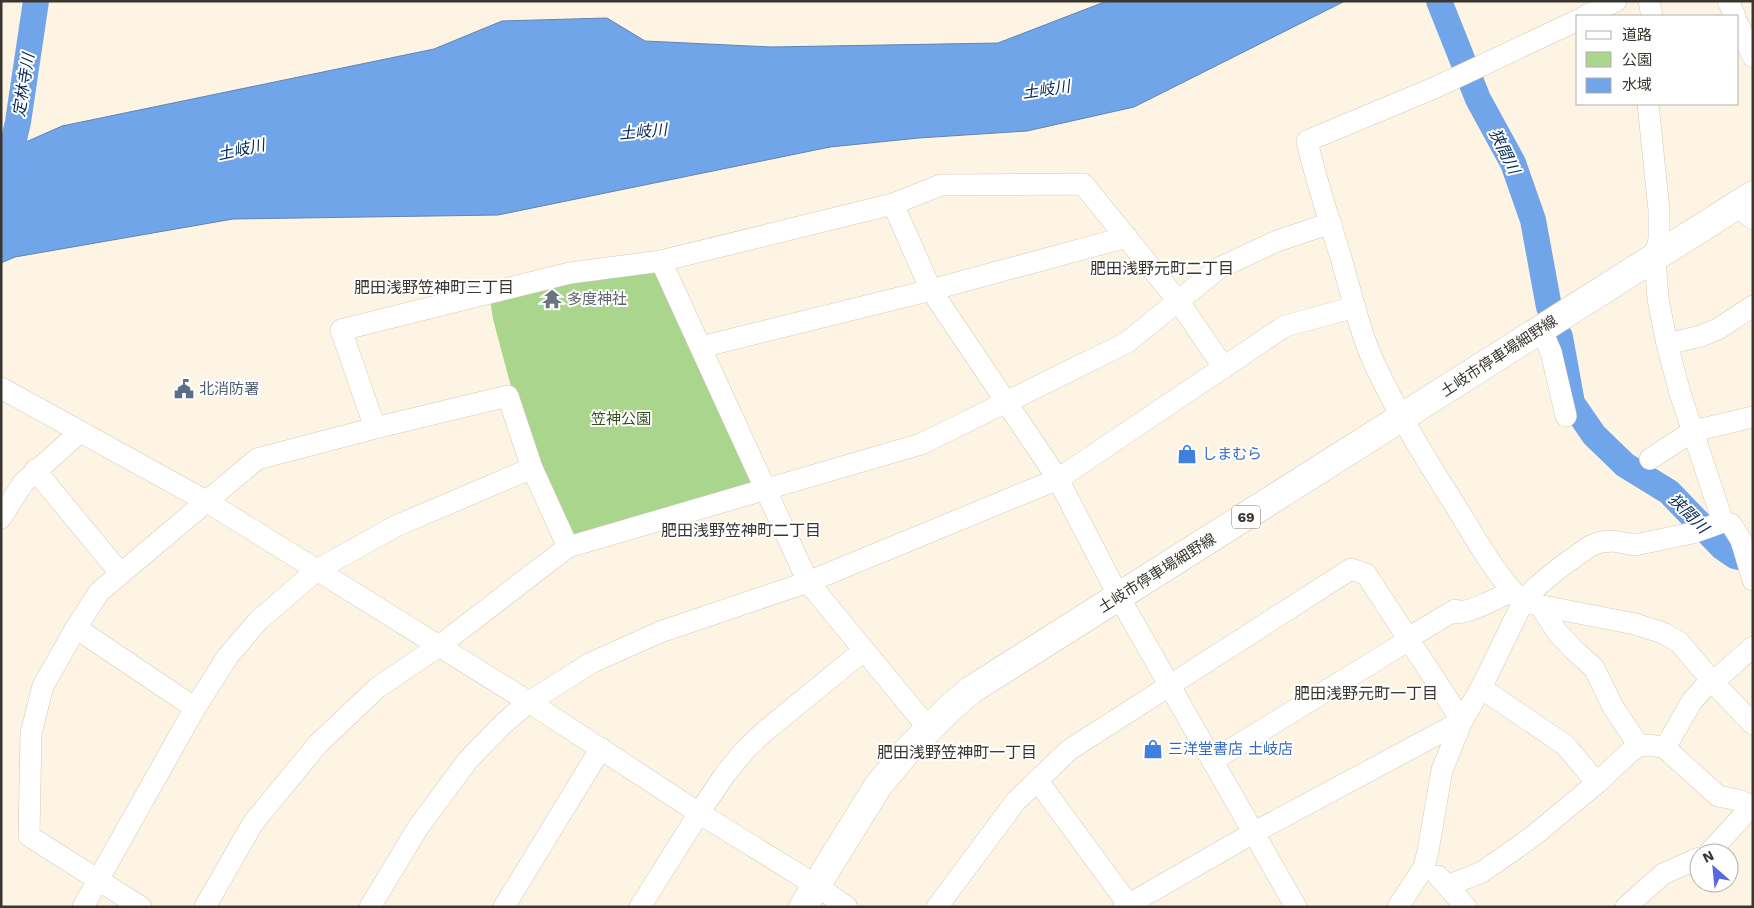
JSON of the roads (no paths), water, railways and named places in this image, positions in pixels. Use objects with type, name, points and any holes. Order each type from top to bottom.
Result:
[{"type":"main road","name":"土岐市停車場細野線","points":[[810,896],[878,786],[907,751],[972,690],[1655,257],[1747,207]]},
{"type":"street","points":[[1587,15],[1616,1]]},
{"type":"street","points":[[1649,1],[1652,15]]},
{"type":"street","points":[[1728,1],[1735,15]]},
{"type":"street","points":[[1576,21],[1434,88],[1307,141],[1355,307],[1375,364],[1402,418],[1474,534],[1525,600],[1594,668],[1613,707],[1639,746]]},
{"type":"street","points":[[1739,26],[1753,57]]},
{"type":"street","points":[[1648,105],[1659,210],[1659,239],[1655,257],[1658,299],[1667,344],[1693,431],[1716,526],[1744,549],[1751,575]]},
{"type":"street","points":[[375,428],[341,330],[570,273],[661,261],[893,204],[941,185],[1084,184],[1178,302],[1224,368]]},
{"type":"street","points":[[893,204],[931,290],[1058,479],[1120,596],[1296,907]]},
{"type":"street","points":[[205,907],[253,824],[318,744],[377,688],[439,646],[568,547],[921,444],[1126,343],[1219,268],[1277,241],[1330,223]]},
{"type":"street","points":[[701,347],[931,290],[1127,237]]},
{"type":"street","points":[[661,261],[808,582],[929,729]]},
{"type":"street","points":[[1667,344],[1701,336],[1718,329],[1753,306]]},
{"type":"street","points":[[370,907],[419,826],[468,760],[503,724],[529,702],[591,664],[660,632],[808,582],[1058,479],[1285,326],[1355,307]]},
{"type":"street","points":[[1542,329],[1552,352],[1566,416]]},
{"type":"street","points":[[1,388],[206,501],[601,748],[699,813],[810,896],[847,907]]},
{"type":"street","points":[[141,907],[29,836],[31,733],[43,686],[99,592],[206,501],[257,459],[508,396],[532,468],[568,547]]},
{"type":"street","points":[[1650,458],[1693,431],[1753,417]]},
{"type":"street","points":[[1,518],[23,483],[76,429]]},
{"type":"street","points":[[83,907],[195,708],[228,656],[258,621],[317,570],[396,526],[532,468]]},
{"type":"street","points":[[35,470],[120,574]]},
{"type":"street","points":[[1398,907],[1424,867],[1442,770],[1462,721],[1481,688],[1525,600],[1534,589],[1558,568],[1590,546],[1601,542],[1612,541],[1635,545],[1716,526],[1753,528]]},
{"type":"street","points":[[937,907],[1016,801],[1069,750],[1351,570],[1366,574],[1462,721]]},
{"type":"street","points":[[1212,761],[1455,610],[1458,613],[1525,600],[1635,624],[1663,633],[1679,642],[1712,681],[1753,724]]},
{"type":"street","points":[[76,628],[195,708]]},
{"type":"street","points":[[1665,748],[1692,701],[1712,681],[1753,647]]},
{"type":"street","points":[[640,907],[699,813],[726,773],[745,750],[765,731],[864,650]]},
{"type":"street","points":[[1481,688],[1565,745],[1596,783]]},
{"type":"street","points":[[1037,780],[1126,905],[1253,833],[1462,721]]},
{"type":"street","points":[[1448,886],[1482,872],[1532,837],[1639,746],[1650,745],[1665,748],[1718,796],[1738,800],[1752,806],[1718,843]]},
{"type":"street","points":[[504,907],[601,748]]},
{"type":"street","points":[[1626,907],[1664,874],[1689,863]]},
{"type":"street","points":[[1424,867],[1432,871],[1448,886],[1466,907]]},
{"type":"water","name":"土岐川","points":[[1107,1],[1345,1],[1134,107],[1027,131],[919,138],[830,147],[498,215],[233,219],[15,257],[1,263],[1,153],[62,126],[434,49],[502,21],[607,18],[645,41],[771,47],[998,43]]},
{"type":"waterway","name":"定林寺川","points":[[1,197],[18,122],[36,1]]},
{"type":"waterway","name":"狭間川","points":[[1439,1],[1478,99],[1513,163],[1533,220],[1549,307]]},
{"type":"waterway","name":"狭間川","points":[[1560,337],[1572,403],[1594,435],[1625,465],[1669,492],[1722,547],[1735,556],[1753,560]]},
{"type":"place","name":"多度神社","points":[[552,299]]},
{"type":"place","name":"北消防署","points":[[184,389]]},
{"type":"place","name":"しまむら","points":[[1187,454]]},
{"type":"place","name":"三洋堂書店 土岐店","points":[[1153,749]]},
{"type":"district","name":"肥田浅野元町二丁目","points":[[1162,268]]},
{"type":"district","name":"肥田浅野笠神町三丁目","points":[[434,287]]},
{"type":"district","name":"肥田浅野笠神町二丁目","points":[[741,530]]},
{"type":"district","name":"肥田浅野元町一丁目","points":[[1366,693]]},
{"type":"district","name":"肥田浅野笠神町一丁目","points":[[957,752]]},
{"type":"park label","name":"笠神公園","points":[[621,419]]}]
